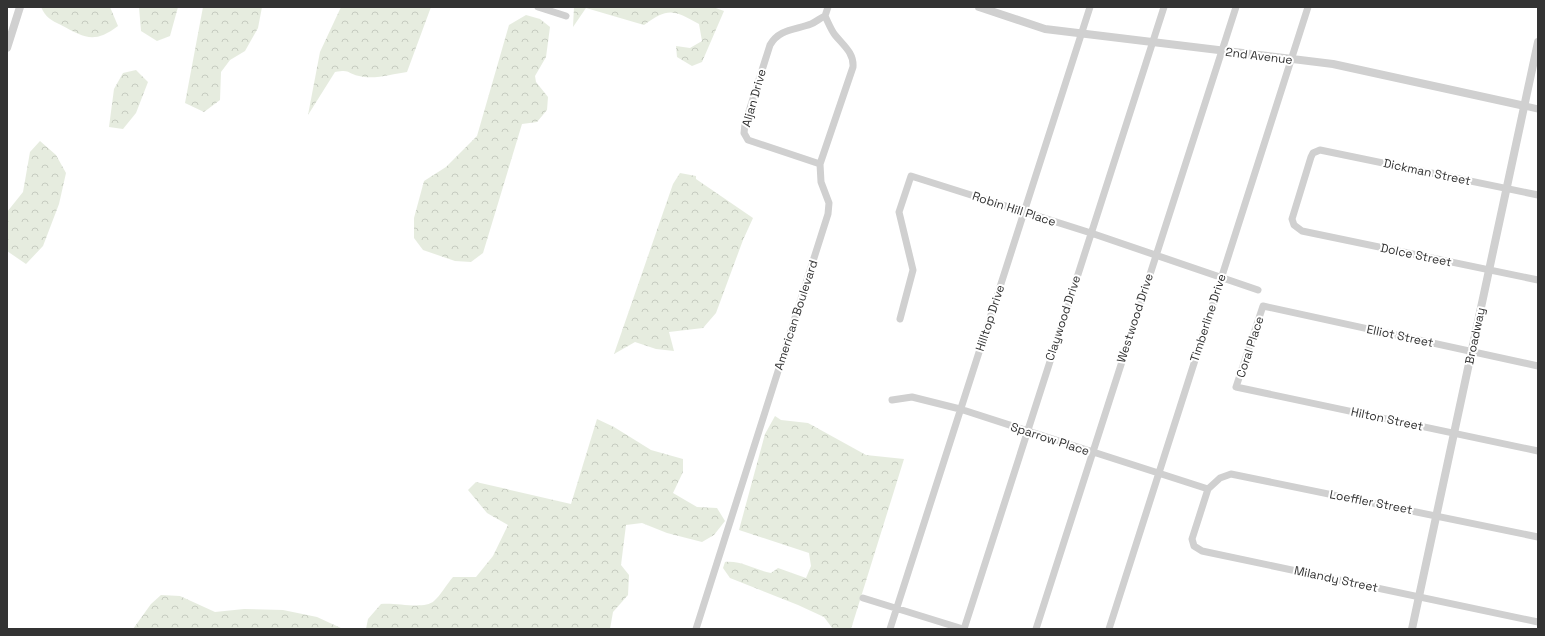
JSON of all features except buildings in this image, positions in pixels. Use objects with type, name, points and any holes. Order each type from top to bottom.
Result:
[{"type":"street","points":[[7,48],[20,7]]},
{"type":"street","points":[[538,7],[566,16]]},
{"type":"street","points":[[825,16],[828,7]]},
{"type":"street","name":"2nd Avenue","points":[[979,7],[1045,29],[1222,52],[1333,64],[1538,109]]},
{"type":"street","name":"Hilltop Drive","points":[[890,629],[1090,7]]},
{"type":"street","name":"Claywood Drive","points":[[963,629],[1164,7]]},
{"type":"street","name":"Westwood Drive","points":[[1036,629],[1236,7]]},
{"type":"street","name":"Timberline Drive","points":[[1109,629],[1308,7]]},
{"type":"street","name":"Aljan Drive","points":[[820,164],[748,140],[744,133],[747,116],[774,38],[782,32],[810,24],[825,16]]},
{"type":"street","name":"American Boulevard","points":[[696,629],[828,214],[829,203],[821,182],[820,164],[854,67],[854,60],[850,52],[834,34],[825,16]]},
{"type":"street","name":"Broadway","points":[[1412,629],[1538,42]]},
{"type":"street","name":"Dickman Street","points":[[1296,227],[1292,219],[1311,157],[1316,151],[1322,150],[1538,195]]},
{"type":"street","name":"Robin Hill Place","points":[[900,320],[912,270],[899,212],[911,176],[1222,276],[1258,290]]},
{"type":"street","name":"Dolce Street","points":[[1296,227],[1302,231],[1538,280]]},
{"type":"street","name":"Elliot Street","points":[[1263,306],[1538,366]]},
{"type":"street","name":"Coral Place","points":[[1236,387],[1263,306]]},
{"type":"street","name":"Hilton Street","points":[[1236,387],[1538,451]]},
{"type":"street","name":"Sparrow Place","points":[[892,400],[912,396],[960,409],[1027,432],[1208,489]]},
{"type":"street","name":"Loeffler Street","points":[[1208,489],[1220,478],[1234,474],[1538,537]]},
{"type":"street","name":"Milandy Street","points":[[1208,489],[1192,537],[1193,544],[1199,550],[1538,622]]},
{"type":"street","points":[[863,598],[963,629]]},
{"type":"green space","points":[[41,7],[110,7],[118,26],[110,32],[96,37],[83,36],[52,20],[45,14]]},
{"type":"green space","points":[[139,7],[178,7],[170,36],[157,41],[141,31]]},
{"type":"green space","points":[[203,7],[262,7],[258,28],[245,51],[230,60],[221,72],[220,100],[204,112],[185,103]]},
{"type":"green space","points":[[341,7],[431,7],[407,72],[365,77],[346,71],[335,72],[308,115],[320,52]]},
{"type":"green space","points":[[574,7],[713,7],[724,11],[702,62],[692,66],[677,57],[676,46],[690,48],[702,41],[699,24],[690,19],[671,12],[659,15],[644,25],[586,8],[573,27]]},
{"type":"green space","points":[[526,15],[540,19],[550,27],[546,57],[535,76],[536,82],[548,97],[547,110],[537,122],[522,124],[483,253],[471,262],[455,261],[423,250],[414,238],[414,218],[424,181],[446,167],[477,136],[509,25]]},
{"type":"green space","points":[[136,70],[148,82],[136,113],[123,129],[109,127],[114,89],[123,73]]},
{"type":"green space","points":[[40,141],[56,155],[66,173],[59,204],[43,246],[26,264],[7,251],[7,212],[23,192],[30,152]]},
{"type":"green space","points":[[680,173],[696,176],[696,179],[753,218],[743,240],[716,313],[703,328],[669,332],[674,351],[656,349],[635,342],[614,354],[673,184]]},
{"type":"green space","points":[[775,416],[781,420],[808,423],[866,455],[904,459],[851,629],[833,629],[824,617],[730,578],[723,568],[725,562],[737,562],[771,573],[778,568],[806,578],[811,566],[809,553],[739,530],[765,434]]},
{"type":"green space","points":[[597,419],[614,427],[651,450],[683,459],[683,472],[673,493],[697,507],[717,508],[725,521],[714,535],[702,542],[667,533],[642,523],[626,525],[621,565],[629,575],[628,595],[613,612],[610,629],[366,629],[368,619],[381,604],[429,604],[436,599],[453,577],[476,577],[493,556],[508,525],[487,513],[468,490],[476,482],[571,504]]},
{"type":"green space","points":[[161,595],[180,596],[215,612],[244,609],[283,610],[317,617],[343,629],[133,629],[151,604]]}]
